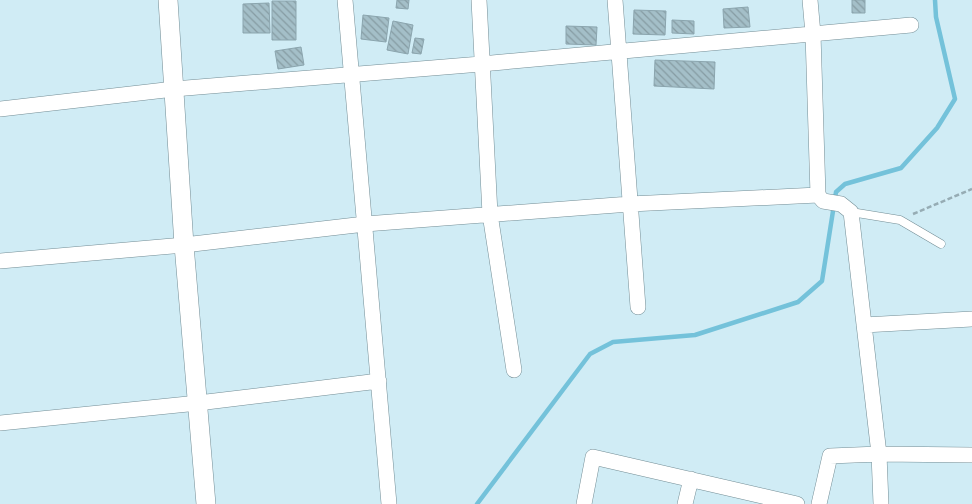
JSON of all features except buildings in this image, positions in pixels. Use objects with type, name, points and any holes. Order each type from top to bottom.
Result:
[{"type":"street","points":[[168,0],[184,245],[206,504]]},
{"type":"street","points":[[344,0],[389,504]]},
{"type":"street","points":[[479,0],[490,214],[514,370]]},
{"type":"street","points":[[615,0],[638,307]]},
{"type":"street","points":[[810,0],[820,198]]},
{"type":"street","points":[[0,109],[174,89],[481,64],[911,25]]},
{"type":"street","points":[[0,261],[184,245],[365,224],[490,214],[630,204],[820,198],[846,208],[864,325],[879,454],[881,504]]},
{"type":"street","points":[[864,325],[972,319]]},
{"type":"street","points":[[0,423],[198,404],[379,381]]},
{"type":"street","points":[[819,504],[830,456],[972,454]]},
{"type":"street","points":[[584,504],[593,457],[796,504]]},
{"type":"street","points":[[685,504],[691,479]]},
{"type":"lane","points":[[846,208],[900,220],[941,244]]},
{"type":"path","points":[[900,220],[972,189]]},
{"type":"waterway","points":[[477,504],[590,354],[613,342],[695,335],[798,302],[822,281],[836,192],[845,184],[901,168],[937,128],[955,99],[936,17],[935,0]]}]
